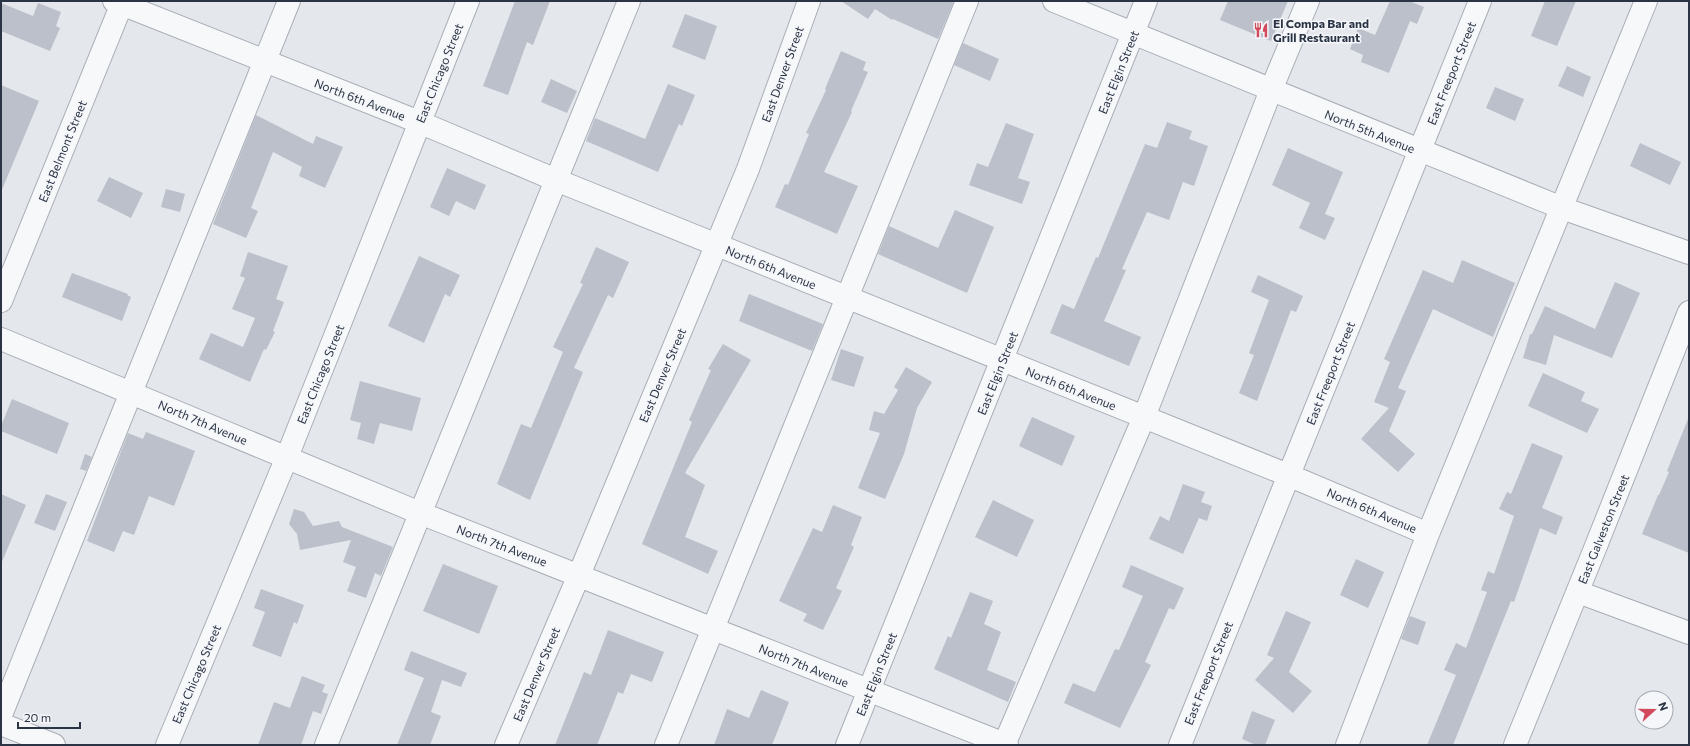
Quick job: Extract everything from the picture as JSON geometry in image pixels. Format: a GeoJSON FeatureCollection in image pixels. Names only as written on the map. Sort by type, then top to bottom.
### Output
{"type":"FeatureCollection","features":[{"type":"Feature","properties":{"kind":"street"},"geometry":{"type":"LineString","coordinates":[[1,715],[289,1]]}},
{"type":"Feature","properties":{"kind":"street","name":"East Chicago Street"},"geometry":{"type":"LineString","coordinates":[[167,745],[287,457],[468,1]]}},
{"type":"Feature","properties":{"kind":"street"},"geometry":{"type":"LineString","coordinates":[[326,745],[629,1]]}},
{"type":"Feature","properties":{"kind":"street","name":"East Denver Street"},"geometry":{"type":"LineString","coordinates":[[506,745],[579,575],[748,168],[809,1]]}},
{"type":"Feature","properties":{"kind":"street"},"geometry":{"type":"LineString","coordinates":[[666,745],[967,1]]}},
{"type":"Feature","properties":{"kind":"street","name":"North 5th Avenue"},"geometry":{"type":"LineString","coordinates":[[1054,1],[1562,208],[1689,253]]}},
{"type":"Feature","properties":{"kind":"street","name":"East Elgin Street"},"geometry":{"type":"LineString","coordinates":[[847,745],[1146,1]]}},
{"type":"Feature","properties":{"kind":"street"},"geometry":{"type":"LineString","coordinates":[[1005,745],[1144,417],[1271,90],[1308,1]]}},
{"type":"Feature","properties":{"kind":"street","name":"East Freeport Street"},"geometry":{"type":"LineString","coordinates":[[1180,745],[1480,1]]}},
{"type":"Feature","properties":{"kind":"street"},"geometry":{"type":"LineString","coordinates":[[1347,745],[1428,534],[1646,1]]}},
{"type":"Feature","properties":{"kind":"street","name":"North 6th Avenue"},"geometry":{"type":"LineString","coordinates":[[119,2],[265,62],[419,122],[556,180],[1002,361],[1288,475],[1428,534]]}},
{"type":"Feature","properties":{"kind":"street","name":"East Belmont Street"},"geometry":{"type":"LineString","coordinates":[[1,301],[119,2]]}},
{"type":"Feature","properties":{"kind":"street","name":"East Galveston Street"},"geometry":{"type":"LineString","coordinates":[[1515,745],[1578,592],[1689,312]]}},
{"type":"Feature","properties":{"kind":"street","name":"North 7th Avenue"},"geometry":{"type":"LineString","coordinates":[[1,339],[132,392],[420,513],[1005,745]]}},
{"type":"Feature","properties":{"kind":"street"},"geometry":{"type":"LineString","coordinates":[[1578,592],[1689,633]]}},
{"type":"Feature","properties":{"kind":"street"},"geometry":{"type":"LineString","coordinates":[[1,724],[54,745]]}},
{"type":"Feature","properties":{"kind":"building"},"geometry":{"type":"Polygon","coordinates":[[[515,1],[550,1],[533,45],[527,42],[508,95],[483,86],[515,1]]]}},
{"type":"Feature","properties":{"kind":"building"},"geometry":{"type":"Polygon","coordinates":[[[841,1],[954,1],[938,39],[893,19],[892,20],[875,9],[868,19],[841,1]]]}},
{"type":"Feature","properties":{"kind":"building","name":"El Compa Bar and Grill Restaurant"},"geometry":{"type":"Polygon","coordinates":[[[1228,1],[1288,1],[1271,41],[1220,20],[1228,1]]]}},
{"type":"Feature","properties":{"kind":"building"},"geometry":{"type":"Polygon","coordinates":[[[1390,1],[1409,1],[1424,7],[1417,24],[1410,21],[1389,73],[1361,62],[1363,55],[1350,49],[1358,28],[1375,35],[1390,1]]]}},
{"type":"Feature","properties":{"kind":"building"},"geometry":{"type":"Polygon","coordinates":[[[1545,1],[1576,1],[1557,46],[1531,36],[1545,1]]]}},
{"type":"Feature","properties":{"kind":"building"},"geometry":{"type":"Polygon","coordinates":[[[1,3],[33,16],[38,3],[61,12],[56,26],[60,28],[50,51],[1,31],[1,3]]]}},
{"type":"Feature","properties":{"kind":"building"},"geometry":{"type":"Polygon","coordinates":[[[685,14],[717,26],[705,60],[672,47],[685,14]]]}},
{"type":"Feature","properties":{"kind":"building"},"geometry":{"type":"Polygon","coordinates":[[[963,43],[999,59],[990,81],[954,65],[963,43]]]}},
{"type":"Feature","properties":{"kind":"building"},"geometry":{"type":"Polygon","coordinates":[[[841,51],[866,62],[863,70],[868,72],[851,111],[852,112],[824,172],[858,186],[837,234],[775,207],[785,184],[788,185],[809,134],[806,133],[826,90],[825,89],[841,51]]]}},
{"type":"Feature","properties":{"kind":"building"},"geometry":{"type":"Polygon","coordinates":[[[1567,66],[1591,77],[1583,97],[1558,86],[1567,66]]]}},
{"type":"Feature","properties":{"kind":"building"},"geometry":{"type":"Polygon","coordinates":[[[551,79],[577,91],[567,113],[541,102],[551,79]]]}},
{"type":"Feature","properties":{"kind":"building"},"geometry":{"type":"Polygon","coordinates":[[[668,84],[695,95],[682,126],[679,124],[658,172],[586,141],[595,118],[645,139],[668,84]]]}},
{"type":"Feature","properties":{"kind":"building"},"geometry":{"type":"Polygon","coordinates":[[[1,85],[39,101],[1,192],[1,85]]]}},
{"type":"Feature","properties":{"kind":"building"},"geometry":{"type":"Polygon","coordinates":[[[1495,87],[1524,99],[1515,121],[1486,108],[1495,87]]]}},
{"type":"Feature","properties":{"kind":"building"},"geometry":{"type":"Polygon","coordinates":[[[256,115],[313,144],[316,136],[343,147],[325,188],[299,176],[302,167],[273,152],[251,208],[258,211],[246,238],[213,224],[256,115]]]}},
{"type":"Feature","properties":{"kind":"building"},"geometry":{"type":"Polygon","coordinates":[[[1167,122],[1192,131],[1189,139],[1208,146],[1194,186],[1183,182],[1169,220],[1147,212],[1122,269],[1126,270],[1104,321],[1141,337],[1129,366],[1050,333],[1062,304],[1074,309],[1096,257],[1098,258],[1145,144],[1157,148],[1167,122]]]}},
{"type":"Feature","properties":{"kind":"building"},"geometry":{"type":"Polygon","coordinates":[[[1006,123],[1034,134],[1018,178],[1030,182],[1022,204],[969,185],[977,163],[988,167],[1006,123]]]}},
{"type":"Feature","properties":{"kind":"building"},"geometry":{"type":"Polygon","coordinates":[[[1640,143],[1681,162],[1670,185],[1630,166],[1640,143]]]}},
{"type":"Feature","properties":{"kind":"building"},"geometry":{"type":"Polygon","coordinates":[[[1288,148],[1343,172],[1325,214],[1335,218],[1325,240],[1299,228],[1310,203],[1272,185],[1288,148]]]}},
{"type":"Feature","properties":{"kind":"building"},"geometry":{"type":"Polygon","coordinates":[[[447,168],[486,185],[475,210],[456,201],[449,216],[430,207],[447,168]]]}},
{"type":"Feature","properties":{"kind":"building"},"geometry":{"type":"Polygon","coordinates":[[[109,177],[143,193],[131,218],[97,201],[109,177]]]}},
{"type":"Feature","properties":{"kind":"building"},"geometry":{"type":"Polygon","coordinates":[[[166,189],[185,194],[180,212],[161,207],[166,189]]]}},
{"type":"Feature","properties":{"kind":"building"},"geometry":{"type":"Polygon","coordinates":[[[955,210],[994,227],[967,293],[878,254],[889,226],[938,248],[955,210]]]}},
{"type":"Feature","properties":{"kind":"building"},"geometry":{"type":"Polygon","coordinates":[[[596,247],[629,262],[613,298],[608,295],[574,368],[583,372],[530,500],[497,484],[521,424],[531,428],[563,352],[553,347],[583,284],[580,283],[596,247]]]}},
{"type":"Feature","properties":{"kind":"building"},"geometry":{"type":"Polygon","coordinates":[[[248,252],[288,266],[276,299],[284,302],[273,331],[275,332],[266,350],[264,349],[250,382],[199,359],[211,333],[243,347],[255,318],[232,309],[245,278],[240,276],[248,252]]]}},
{"type":"Feature","properties":{"kind":"building"},"geometry":{"type":"Polygon","coordinates":[[[419,256],[460,275],[450,297],[445,294],[424,343],[388,326],[419,256]]]}},
{"type":"Feature","properties":{"kind":"building"},"geometry":{"type":"Polygon","coordinates":[[[1462,260],[1515,283],[1493,337],[1433,309],[1398,388],[1406,391],[1389,431],[1415,454],[1398,472],[1361,439],[1389,408],[1374,402],[1390,362],[1384,359],[1423,270],[1453,283],[1462,260]]]}},
{"type":"Feature","properties":{"kind":"building"},"geometry":{"type":"Polygon","coordinates":[[[72,273],[128,294],[127,295],[131,297],[122,321],[62,297],[72,273]]]}},
{"type":"Feature","properties":{"kind":"building"},"geometry":{"type":"Polygon","coordinates":[[[1258,275],[1303,296],[1296,312],[1291,310],[1257,401],[1239,393],[1254,355],[1249,353],[1269,300],[1251,292],[1258,275]]]}},
{"type":"Feature","properties":{"kind":"building"},"geometry":{"type":"Polygon","coordinates":[[[1615,282],[1640,293],[1612,358],[1554,335],[1546,365],[1523,358],[1530,334],[1532,334],[1545,306],[1595,329],[1615,282]]]}},
{"type":"Feature","properties":{"kind":"building"},"geometry":{"type":"Polygon","coordinates":[[[749,294],[823,324],[812,351],[739,321],[749,294]]]}},
{"type":"Feature","properties":{"kind":"building"},"geometry":{"type":"Polygon","coordinates":[[[723,344],[751,360],[685,473],[705,485],[685,537],[718,551],[708,574],[642,544],[692,422],[689,420],[711,370],[708,369],[723,344]]]}},
{"type":"Feature","properties":{"kind":"building"},"geometry":{"type":"Polygon","coordinates":[[[841,349],[864,357],[854,387],[831,380],[841,349]]]}},
{"type":"Feature","properties":{"kind":"building"},"geometry":{"type":"Polygon","coordinates":[[[906,367],[932,382],[917,408],[904,454],[885,499],[858,488],[880,433],[869,430],[874,411],[884,414],[898,390],[894,387],[906,367]]]}},
{"type":"Feature","properties":{"kind":"building"},"geometry":{"type":"Polygon","coordinates":[[[1543,373],[1585,392],[1581,401],[1599,409],[1587,433],[1528,406],[1543,373]]]}},
{"type":"Feature","properties":{"kind":"building"},"geometry":{"type":"Polygon","coordinates":[[[360,381],[421,398],[412,431],[380,423],[374,444],[357,439],[361,423],[350,420],[360,381]]]}},
{"type":"Feature","properties":{"kind":"building"},"geometry":{"type":"Polygon","coordinates":[[[12,399],[69,423],[57,454],[1,431],[1,426],[12,399]]]}},
{"type":"Feature","properties":{"kind":"building"},"geometry":{"type":"Polygon","coordinates":[[[1032,417],[1075,436],[1062,466],[1019,446],[1032,417]]]}},
{"type":"Feature","properties":{"kind":"building"},"geometry":{"type":"Polygon","coordinates":[[[1688,419],[1689,553],[1642,534],[1669,472],[1667,471],[1688,419]]]}},
{"type":"Feature","properties":{"kind":"building"},"geometry":{"type":"Polygon","coordinates":[[[146,432],[195,451],[174,506],[149,496],[134,535],[123,531],[114,552],[87,541],[128,433],[143,439],[146,432]]]}},
{"type":"Feature","properties":{"kind":"building"},"geometry":{"type":"Polygon","coordinates":[[[1532,443],[1563,456],[1542,508],[1563,517],[1556,535],[1540,528],[1514,602],[1511,601],[1453,745],[1427,745],[1456,675],[1444,670],[1456,643],[1466,648],[1487,592],[1481,590],[1488,571],[1494,574],[1514,516],[1499,509],[1507,492],[1511,494],[1532,443]]]}},
{"type":"Feature","properties":{"kind":"building"},"geometry":{"type":"Polygon","coordinates":[[[85,454],[92,457],[86,471],[80,469],[85,454]]]}},
{"type":"Feature","properties":{"kind":"building"},"geometry":{"type":"Polygon","coordinates":[[[1183,484],[1205,492],[1201,502],[1212,506],[1207,521],[1199,518],[1183,554],[1149,539],[1160,516],[1169,521],[1183,484]]]}},
{"type":"Feature","properties":{"kind":"building"},"geometry":{"type":"Polygon","coordinates":[[[1,494],[26,505],[1,564],[1,494]]]}},
{"type":"Feature","properties":{"kind":"building"},"geometry":{"type":"Polygon","coordinates":[[[46,494],[67,502],[55,531],[34,523],[46,494]]]}},
{"type":"Feature","properties":{"kind":"building"},"geometry":{"type":"Polygon","coordinates":[[[993,500],[1034,520],[1017,557],[975,537],[993,500]]]}},
{"type":"Feature","properties":{"kind":"building"},"geometry":{"type":"Polygon","coordinates":[[[833,505],[862,517],[851,545],[854,547],[836,588],[842,591],[823,630],[803,621],[807,614],[779,601],[813,528],[822,532],[833,505]]]}},
{"type":"Feature","properties":{"kind":"building"},"geometry":{"type":"Polygon","coordinates":[[[294,509],[304,512],[313,526],[339,521],[342,527],[393,547],[381,576],[375,573],[366,598],[347,591],[356,567],[343,562],[351,540],[300,550],[297,534],[289,524],[294,509]]]}},
{"type":"Feature","properties":{"kind":"building"},"geometry":{"type":"Polygon","coordinates":[[[1356,559],[1384,572],[1368,608],[1340,595],[1356,559]]]}},
{"type":"Feature","properties":{"kind":"building"},"geometry":{"type":"Polygon","coordinates":[[[443,564],[498,586],[479,634],[423,611],[443,564]]]}},
{"type":"Feature","properties":{"kind":"building"},"geometry":{"type":"Polygon","coordinates":[[[1131,565],[1184,588],[1174,610],[1169,608],[1145,662],[1151,665],[1120,728],[1064,703],[1073,683],[1095,692],[1115,649],[1119,650],[1143,596],[1122,587],[1131,565]]]}},
{"type":"Feature","properties":{"kind":"building"},"geometry":{"type":"Polygon","coordinates":[[[261,589],[304,605],[297,624],[294,622],[281,657],[252,646],[265,612],[254,608],[261,589]]]}},
{"type":"Feature","properties":{"kind":"building"},"geometry":{"type":"Polygon","coordinates":[[[970,592],[993,601],[984,624],[1001,632],[987,670],[1016,682],[1008,702],[934,669],[948,636],[951,638],[970,592]]]}},
{"type":"Feature","properties":{"kind":"building"},"geometry":{"type":"Polygon","coordinates":[[[1286,611],[1311,622],[1289,672],[1312,691],[1293,713],[1255,680],[1274,658],[1267,655],[1286,611]]]}},
{"type":"Feature","properties":{"kind":"building"},"geometry":{"type":"Polygon","coordinates":[[[1410,616],[1426,622],[1418,645],[1401,639],[1410,616]]]}},
{"type":"Feature","properties":{"kind":"building"},"geometry":{"type":"Polygon","coordinates":[[[608,630],[664,652],[652,682],[631,674],[623,694],[618,692],[597,745],[555,745],[584,672],[591,675],[608,630]]]}},
{"type":"Feature","properties":{"kind":"building"},"geometry":{"type":"Polygon","coordinates":[[[411,651],[467,673],[461,687],[442,680],[431,712],[441,716],[430,745],[397,745],[424,678],[404,670],[411,651]]]}},
{"type":"Feature","properties":{"kind":"building"},"geometry":{"type":"Polygon","coordinates":[[[302,676],[325,685],[322,692],[328,694],[321,714],[313,711],[301,745],[258,745],[274,702],[290,708],[302,676]]]}},
{"type":"Feature","properties":{"kind":"building"},"geometry":{"type":"Polygon","coordinates":[[[761,690],[789,702],[772,745],[714,745],[727,709],[749,718],[761,690]]]}},
{"type":"Feature","properties":{"kind":"building"},"geometry":{"type":"Polygon","coordinates":[[[1252,711],[1275,720],[1265,745],[1256,745],[1242,739],[1252,711]]]}},
{"type":"Feature","properties":{"kind":"place","name":"El Compa Bar and Grill Restaurant"},"geometry":{"type":"Point","coordinates":[1261,30]}}]}
